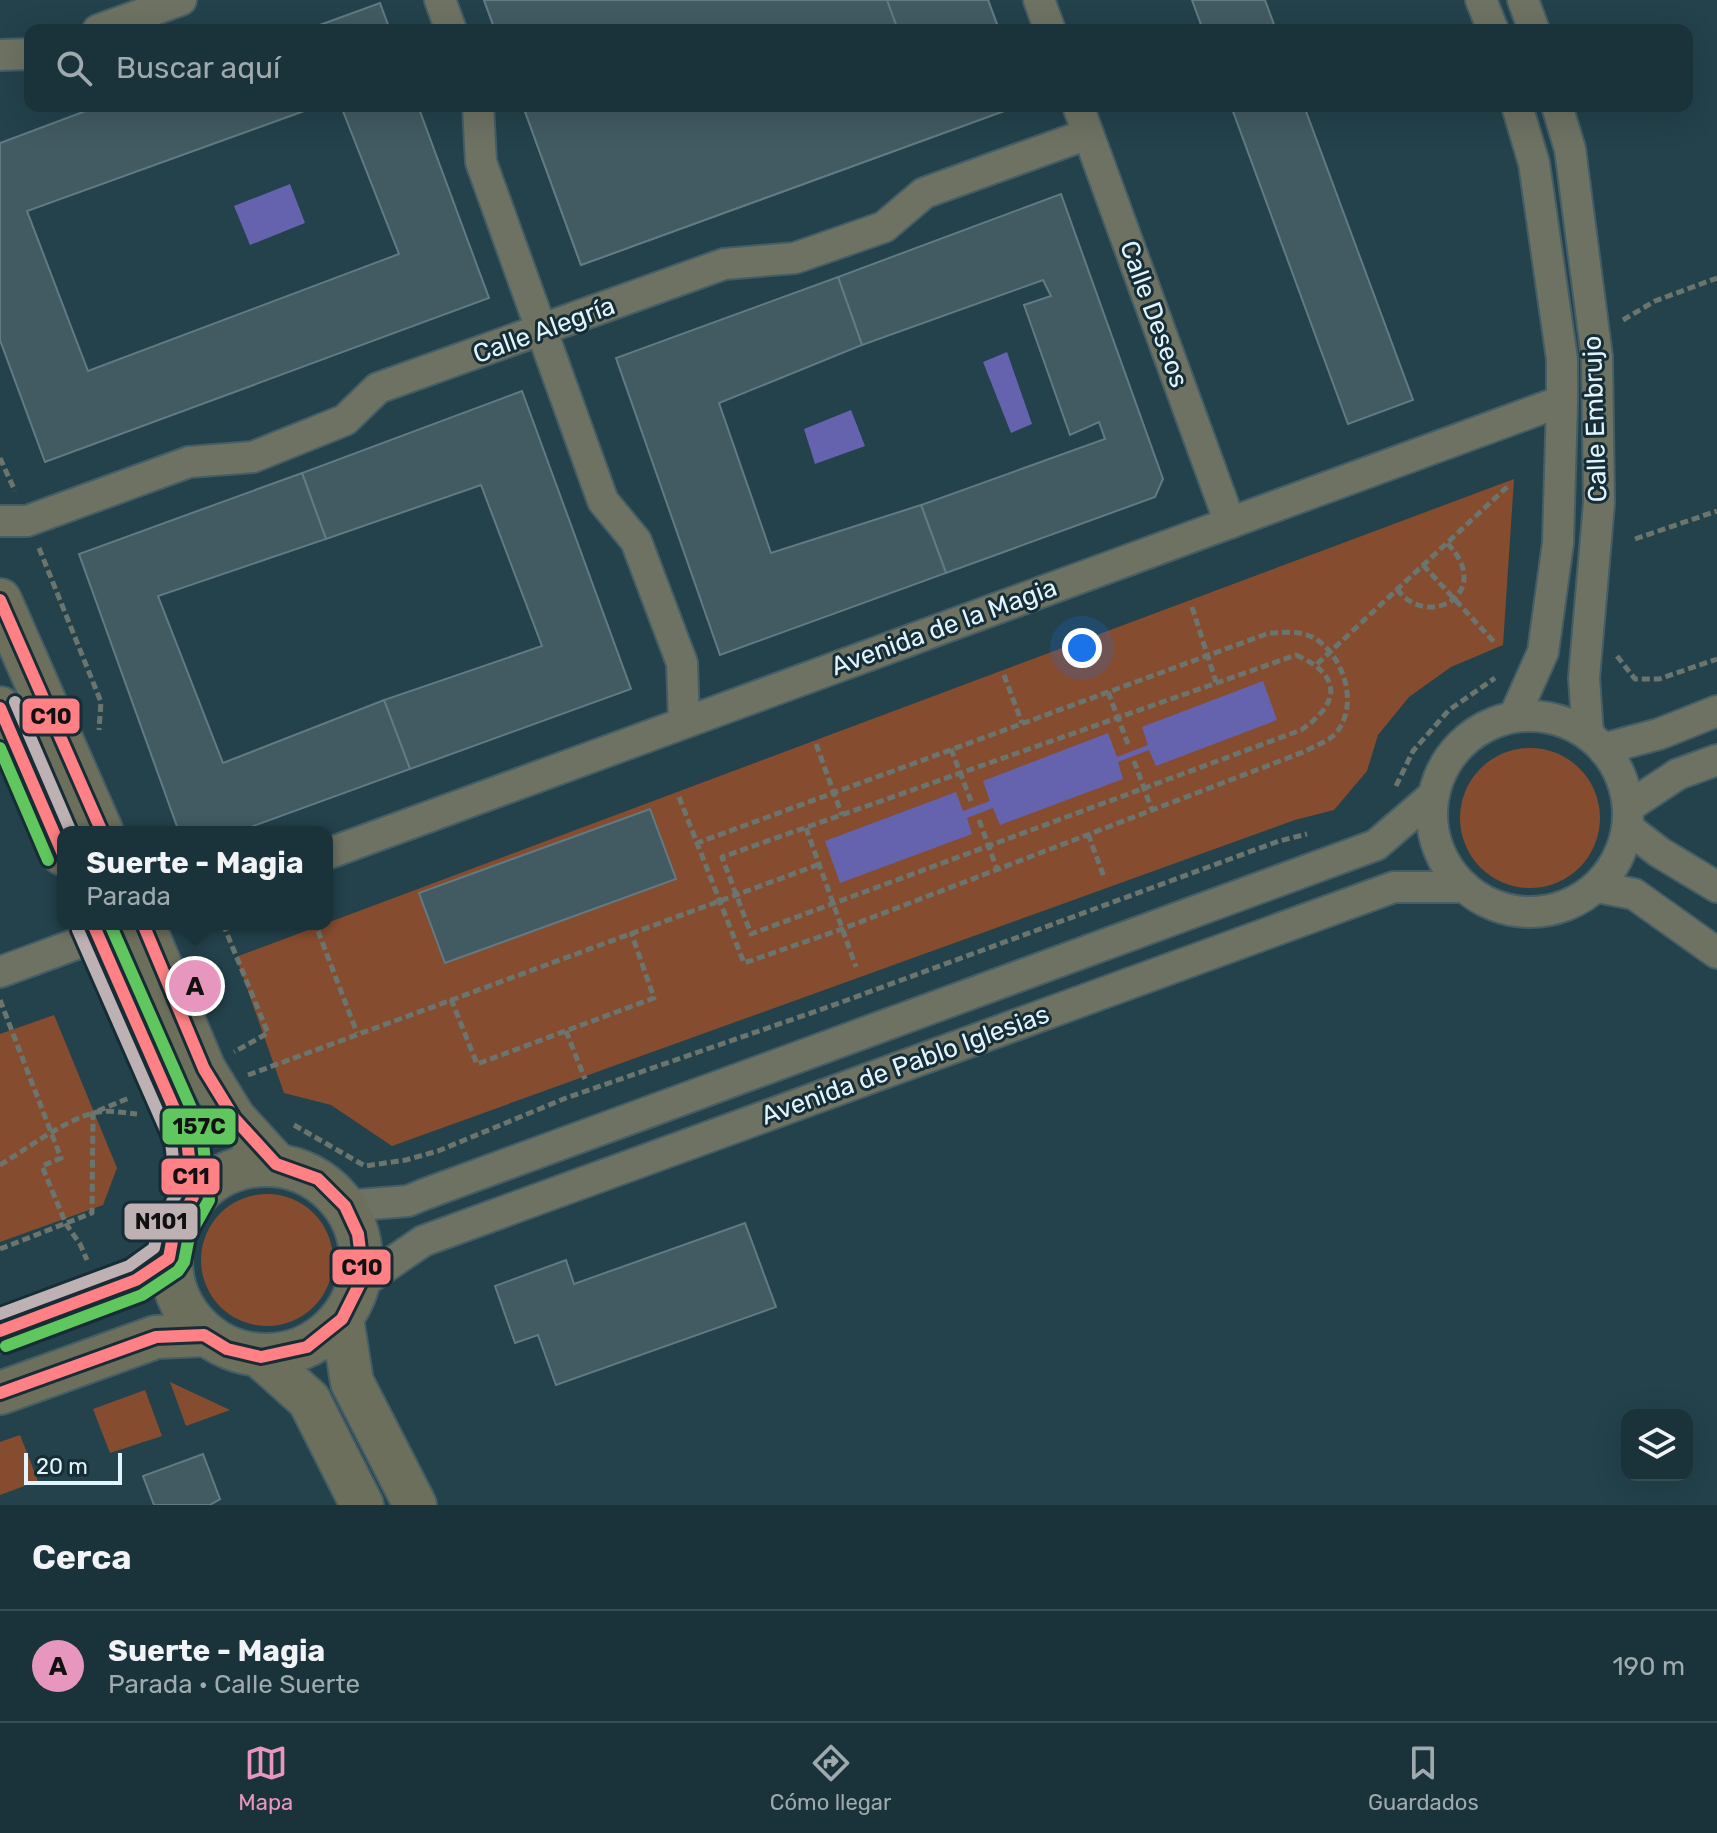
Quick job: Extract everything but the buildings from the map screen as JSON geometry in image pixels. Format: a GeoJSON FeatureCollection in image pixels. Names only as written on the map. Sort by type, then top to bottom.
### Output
{"type":"FeatureCollection","features":[{"type":"Feature","properties":{"kind":"main road"},"geometry":{"type":"LineString","coordinates":[[0,600],[99,826]]}},
{"type":"Feature","properties":{"kind":"main road"},"geometry":{"type":"LineString","coordinates":[[0,708],[57,840]]}},
{"type":"Feature","properties":{"kind":"main road"},"geometry":{"type":"LineString","coordinates":[[96,930],[187,1138],[193,1197]]}},
{"type":"Feature","properties":{"kind":"main road"},"geometry":{"type":"LineString","coordinates":[[146,930],[204,1069],[234,1118],[276,1164]]}},
{"type":"Feature","properties":{"kind":"main road"},"geometry":{"type":"LineString","coordinates":[[351,1302],[307,1347],[261,1357],[227,1349],[204,1335],[177,1298],[169,1258],[174,1230],[193,1197],[233,1170],[276,1164],[318,1179],[345,1206],[358,1234],[362,1266],[351,1302],[352,1382],[415,1505]]}},
{"type":"Feature","properties":{"kind":"main road"},"geometry":{"type":"LineString","coordinates":[[0,1331],[136,1280],[169,1258]]}},
{"type":"Feature","properties":{"kind":"main road"},"geometry":{"type":"LineString","coordinates":[[0,1393],[156,1337],[204,1335]]}},
{"type":"Feature","properties":{"kind":"main road"},"geometry":{"type":"LineString","coordinates":[[261,1357],[309,1400],[362,1505]]}},
{"type":"Feature","properties":{"kind":"street"},"geometry":{"type":"LineString","coordinates":[[115,24],[181,0]]}},
{"type":"Feature","properties":{"kind":"street"},"geometry":{"type":"LineString","coordinates":[[440,0],[449,24]]}},
{"type":"Feature","properties":{"kind":"street"},"geometry":{"type":"LineString","coordinates":[[1039,0],[1048,24]]}},
{"type":"Feature","properties":{"kind":"street"},"geometry":{"type":"LineString","coordinates":[[1481,0],[1491,24]]}},
{"type":"Feature","properties":{"kind":"street"},"geometry":{"type":"LineString","coordinates":[[1523,0],[1532,24]]}},
{"type":"Feature","properties":{"kind":"street"},"geometry":{"type":"LineString","coordinates":[[0,55],[24,54]]}},
{"type":"Feature","properties":{"kind":"street"},"geometry":{"type":"LineString","coordinates":[[478,112],[481,162],[603,501],[636,541],[682,663],[684,721]]}},
{"type":"Feature","properties":{"kind":"street","name":"Calle Embrujo"},"geometry":{"type":"LineString","coordinates":[[1514,717],[1543,652],[1558,543],[1562,401],[1562,359],[1534,163],[1519,112]]}},
{"type":"Feature","properties":{"kind":"street","name":"Calle Embrujo"},"geometry":{"type":"LineString","coordinates":[[1559,112],[1570,149],[1597,357],[1599,503],[1584,678],[1596,742]]}},
{"type":"Feature","properties":{"kind":"street","name":"Calle Alegría"},"geometry":{"type":"LineString","coordinates":[[13,521],[189,462],[253,457],[345,420],[378,388],[724,264],[795,258],[884,227],[924,193],[1083,120]]}},
{"type":"Feature","properties":{"kind":"street","name":"Calle Deseos"},"geometry":{"type":"LineString","coordinates":[[1083,120],[1230,523]]}},
{"type":"Feature","properties":{"kind":"street","name":"Avenida de la Magia"},"geometry":{"type":"LineString","coordinates":[[333,852],[1562,401]]}},
{"type":"Feature","properties":{"kind":"street"},"geometry":{"type":"LineString","coordinates":[[1596,742],[1659,734],[1717,711]]}},
{"type":"Feature","properties":{"kind":"street"},"geometry":{"type":"LineString","coordinates":[[1540,716],[1565,722],[1596,742],[1621,776],[1628,818],[1617,860],[1597,887],[1573,903],[1545,912],[1516,912],[1489,903],[1465,887],[1444,861],[1433,829],[1434,795],[1444,767],[1461,743],[1486,726],[1514,717],[1540,716]]}},
{"type":"Feature","properties":{"kind":"street"},"geometry":{"type":"LineString","coordinates":[[1628,818],[1678,774],[1717,760]]}},
{"type":"Feature","properties":{"kind":"street","name":"Avenida de Pablo Iglesias"},"geometry":{"type":"LineString","coordinates":[[345,1206],[416,1198],[1376,845],[1434,795]]}},
{"type":"Feature","properties":{"kind":"street"},"geometry":{"type":"LineString","coordinates":[[1628,818],[1659,852],[1717,887]]}},
{"type":"Feature","properties":{"kind":"street","name":"Avenida de Pablo Iglesias"},"geometry":{"type":"LineString","coordinates":[[351,1302],[423,1241],[1394,887],[1465,887]]}},
{"type":"Feature","properties":{"kind":"street"},"geometry":{"type":"LineString","coordinates":[[1597,887],[1634,894],[1717,953]]}},
{"type":"Feature","properties":{"kind":"street"},"geometry":{"type":"LineString","coordinates":[[0,972],[96,930]]}},
{"type":"Feature","properties":{"kind":"path"},"geometry":{"type":"LineString","coordinates":[[1622,320],[1655,301],[1717,278]]}},
{"type":"Feature","properties":{"kind":"path"},"geometry":{"type":"LineString","coordinates":[[0,458],[13,521],[101,702],[99,740]]}},
{"type":"Feature","properties":{"kind":"path"},"geometry":{"type":"LineString","coordinates":[[1317,664],[1507,487]]}},
{"type":"Feature","properties":{"kind":"path"},"geometry":{"type":"LineString","coordinates":[[1635,539],[1717,511]]}},
{"type":"Feature","properties":{"kind":"path"},"geometry":{"type":"LineString","coordinates":[[1397,589],[1414,603],[1444,607],[1454,599],[1461,591],[1465,567],[1447,543]]}},
{"type":"Feature","properties":{"kind":"path"},"geometry":{"type":"LineString","coordinates":[[1423,565],[1495,643]]}},
{"type":"Feature","properties":{"kind":"path"},"geometry":{"type":"LineString","coordinates":[[1192,607],[1216,682]]}},
{"type":"Feature","properties":{"kind":"path"},"geometry":{"type":"LineString","coordinates":[[679,797],[719,900],[744,963],[842,929],[1306,751],[1334,735],[1348,705],[1346,682],[1335,656],[1314,637],[1296,632],[1269,633],[697,843]]}},
{"type":"Feature","properties":{"kind":"path"},"geometry":{"type":"LineString","coordinates":[[1586,647],[1613,651],[1635,679],[1659,679],[1717,659]]}},
{"type":"Feature","properties":{"kind":"path"},"geometry":{"type":"LineString","coordinates":[[1296,655],[1317,664],[1330,684],[1330,702],[1320,717],[1301,730],[751,934],[722,857],[1216,682],[1296,655]]}},
{"type":"Feature","properties":{"kind":"path"},"geometry":{"type":"LineString","coordinates":[[1391,795],[1413,751],[1449,710],[1487,686],[1504,670]]}},
{"type":"Feature","properties":{"kind":"path"},"geometry":{"type":"LineString","coordinates":[[1004,675],[1022,723]]}},
{"type":"Feature","properties":{"kind":"path"},"geometry":{"type":"LineString","coordinates":[[1108,692],[1128,744]]}},
{"type":"Feature","properties":{"kind":"path"},"geometry":{"type":"LineString","coordinates":[[816,744],[842,815]]}},
{"type":"Feature","properties":{"kind":"path"},"geometry":{"type":"LineString","coordinates":[[951,749],[971,801]]}},
{"type":"Feature","properties":{"kind":"path"},"geometry":{"type":"LineString","coordinates":[[1134,761],[1152,810]]}},
{"type":"Feature","properties":{"kind":"path"},"geometry":{"type":"LineString","coordinates":[[979,820],[997,869]]}},
{"type":"Feature","properties":{"kind":"path"},"geometry":{"type":"LineString","coordinates":[[806,828],[856,967]]}},
{"type":"Feature","properties":{"kind":"path"},"geometry":{"type":"LineString","coordinates":[[283,1120],[365,1166],[406,1160],[438,1151],[566,1098],[831,1006],[1279,841],[1319,831]]}},
{"type":"Feature","properties":{"kind":"path"},"geometry":{"type":"LineString","coordinates":[[1088,834],[1104,877]]}},
{"type":"Feature","properties":{"kind":"path"},"geometry":{"type":"LineString","coordinates":[[236,1080],[820,864]]}},
{"type":"Feature","properties":{"kind":"path"},"geometry":{"type":"LineString","coordinates":[[318,931],[357,1033]]}},
{"type":"Feature","properties":{"kind":"path"},"geometry":{"type":"LineString","coordinates":[[451,999],[477,1064],[566,1031],[654,998],[631,932]]}},
{"type":"Feature","properties":{"kind":"path"},"geometry":{"type":"LineString","coordinates":[[0,999],[61,1158],[42,1166],[66,1224],[89,1264]]}},
{"type":"Feature","properties":{"kind":"path"},"geometry":{"type":"LineString","coordinates":[[566,1031],[585,1079]]}},
{"type":"Feature","properties":{"kind":"path"},"geometry":{"type":"LineString","coordinates":[[239,1049],[252,1086]]}},
{"type":"Feature","properties":{"kind":"path"},"geometry":{"type":"LineString","coordinates":[[0,1165],[51,1133],[93,1113],[109,1111],[149,1116]]}},
{"type":"Feature","properties":{"kind":"shaded area"},"geometry":{"type":"Polygon","coordinates":[[[290,184],[305,223],[250,245],[234,206],[290,184]]]}},
{"type":"Feature","properties":{"kind":"shaded area"},"geometry":{"type":"Polygon","coordinates":[[[1007,352],[1032,424],[1011,433],[983,362],[1007,352]]]}},
{"type":"Feature","properties":{"kind":"shaded area"},"geometry":{"type":"Polygon","coordinates":[[[851,410],[865,446],[815,464],[804,429],[851,410]]]}},
{"type":"Feature","properties":{"kind":"shaded area"},"geometry":{"type":"Polygon","coordinates":[[[1514,479],[1503,645],[1451,667],[1409,697],[1378,735],[1367,771],[1334,810],[1295,820],[392,1146],[331,1105],[284,1093],[236,957],[308,930],[333,930],[333,921],[1514,479]]]}},
{"type":"Feature","properties":{"kind":"shaded area"},"geometry":{"type":"Polygon","coordinates":[[[1263,681],[1277,720],[1156,766],[1149,750],[1118,762],[1123,779],[1000,825],[993,808],[967,818],[972,834],[840,883],[825,841],[956,792],[963,811],[990,801],[983,781],[1108,733],[1117,757],[1148,745],[1142,727],[1263,681]]]}},
{"type":"Feature","properties":{"kind":"shaded area"},"geometry":{"type":"Polygon","coordinates":[[[1530,748],[1557,753],[1579,769],[1595,791],[1600,818],[1595,845],[1579,867],[1557,883],[1530,888],[1503,883],[1481,867],[1465,845],[1460,818],[1465,791],[1481,769],[1503,753],[1530,748]]]}},
{"type":"Feature","properties":{"kind":"shaded area"},"geometry":{"type":"Polygon","coordinates":[[[54,1015],[117,1168],[103,1205],[0,1242],[0,1034],[54,1015]]]}},
{"type":"Feature","properties":{"kind":"shaded area"},"geometry":{"type":"Polygon","coordinates":[[[267,1194],[292,1199],[314,1213],[328,1235],[333,1260],[328,1285],[314,1307],[292,1321],[267,1326],[242,1321],[220,1307],[206,1285],[201,1260],[206,1235],[220,1213],[242,1199],[267,1194]]]}},
{"type":"Feature","properties":{"kind":"shaded area"},"geometry":{"type":"Polygon","coordinates":[[[170,1382],[230,1410],[186,1426],[170,1382]]]}},
{"type":"Feature","properties":{"kind":"shaded area"},"geometry":{"type":"Polygon","coordinates":[[[145,1390],[162,1436],[110,1453],[93,1409],[145,1390]]]}},
{"type":"Feature","properties":{"kind":"shaded area"},"geometry":{"type":"Polygon","coordinates":[[[20,1435],[38,1481],[0,1495],[0,1442],[20,1435]]]}},
{"type":"Feature","properties":{"kind":"transit line","name":"C10"},"geometry":{"type":"LineString","coordinates":[[0,600],[99,826]]}},
{"type":"Feature","properties":{"kind":"transit line","name":"N101"},"geometry":{"type":"LineString","coordinates":[[15,702],[68,826]]}},
{"type":"Feature","properties":{"kind":"transit line","name":"C11"},"geometry":{"type":"LineString","coordinates":[[0,708],[57,840]]}},
{"type":"Feature","properties":{"kind":"transit line","name":"157C"},"geometry":{"type":"LineString","coordinates":[[0,748],[48,860]]}},
{"type":"Feature","properties":{"kind":"transit line","name":"N101"},"geometry":{"type":"LineString","coordinates":[[0,1314],[129,1266],[154,1248],[159,1225],[177,1193],[171,1142],[78,930]]}},
{"type":"Feature","properties":{"kind":"transit line","name":"C11"},"geometry":{"type":"LineString","coordinates":[[0,1331],[136,1280],[169,1258],[174,1230],[193,1197],[187,1138],[96,930]]}},
{"type":"Feature","properties":{"kind":"transit line","name":"157C"},"geometry":{"type":"LineString","coordinates":[[6,1346],[142,1295],[178,1271],[184,1262],[189,1236],[209,1200],[202,1133],[113,930]]}},
{"type":"Feature","properties":{"kind":"transit line","name":"C10"},"geometry":{"type":"LineString","coordinates":[[0,1393],[156,1337],[204,1335],[227,1349],[261,1357],[307,1347],[342,1319],[359,1285],[362,1266],[358,1234],[345,1206],[318,1179],[276,1164],[234,1118],[204,1069],[146,930]]}},
{"type":"Feature","properties":{"kind":"place","name":"Suerte - Magia"},"geometry":{"type":"Point","coordinates":[195,986]}}]}
